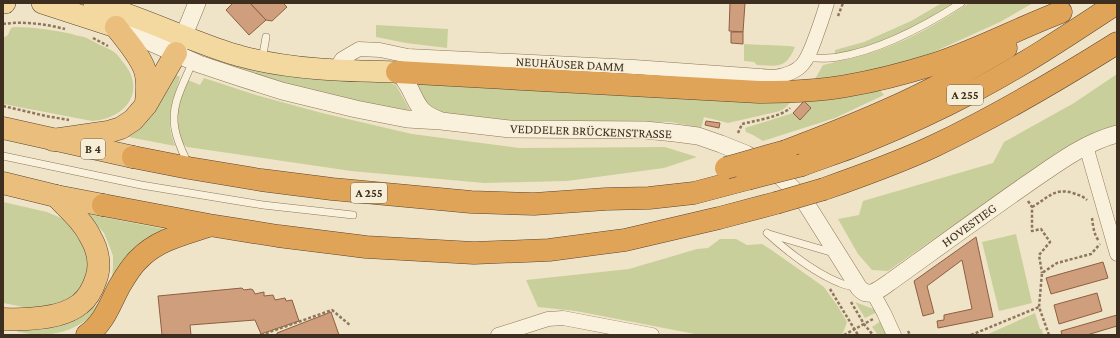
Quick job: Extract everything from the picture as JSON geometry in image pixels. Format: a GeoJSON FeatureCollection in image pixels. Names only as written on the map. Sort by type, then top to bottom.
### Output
{"type":"FeatureCollection","features":[{"type":"Feature","properties":{"kind":"highway","name":"A 255"},"geometry":{"type":"LineString","coordinates":[[133,158],[261,180],[332,189],[471,202],[534,204],[606,199],[649,198],[694,193],[747,179],[794,158],[866,141],[908,123],[972,92],[1019,66],[1068,36],[1117,3]]}},
{"type":"Feature","properties":{"kind":"highway"},"geometry":{"type":"LineString","coordinates":[[606,199],[643,188],[691,178],[726,168],[794,158],[857,123],[890,109],[961,74],[1005,49],[1067,7]]}},
{"type":"Feature","properties":{"kind":"highway"},"geometry":{"type":"LineString","coordinates":[[397,72],[758,92],[794,92],[846,86],[898,75],[936,64],[989,43],[1067,7]]}},
{"type":"Feature","properties":{"kind":"highway"},"geometry":{"type":"LineString","coordinates":[[113,37],[141,61],[147,82],[146,105]]}},
{"type":"Feature","properties":{"kind":"highway","name":"A 255"},"geometry":{"type":"LineString","coordinates":[[56,196],[209,225],[278,236],[366,247],[474,253],[549,250],[625,240],[776,203],[824,189],[880,169],[933,146],[986,119],[1025,98],[1117,43]]}},
{"type":"Feature","properties":{"kind":"highway"},"geometry":{"type":"LineString","coordinates":[[53,140],[100,134],[116,130],[133,120],[146,105],[185,50]]}},
{"type":"Feature","properties":{"kind":"highway","name":"B 4"},"geometry":{"type":"LineString","coordinates":[[3,128],[133,158]]}},
{"type":"Feature","properties":{"kind":"highway"},"geometry":{"type":"LineString","coordinates":[[3,183],[56,196],[80,221],[91,237],[95,246],[98,263],[98,274],[94,284],[85,299],[76,307],[68,311],[41,318],[3,319]]}},
{"type":"Feature","properties":{"kind":"highway"},"geometry":{"type":"LineString","coordinates":[[87,335],[98,326],[106,314],[119,287],[139,259],[153,247],[163,242],[209,225]]}},
{"type":"Feature","properties":{"kind":"main road"},"geometry":{"type":"LineString","coordinates":[[42,3],[70,11],[113,37]]}},
{"type":"Feature","properties":{"kind":"main road"},"geometry":{"type":"LineString","coordinates":[[94,3],[111,8],[185,50],[206,45],[240,56],[278,64],[335,70],[397,72]]}},
{"type":"Feature","properties":{"kind":"street"},"geometry":{"type":"LineString","coordinates":[[185,50],[197,3]]}},
{"type":"Feature","properties":{"kind":"street"},"geometry":{"type":"LineString","coordinates":[[808,58],[828,3]]}},
{"type":"Feature","properties":{"kind":"street","name":"VEDDELER BRÜCKENSTRASSE"},"geometry":{"type":"LineString","coordinates":[[113,37],[185,50],[235,76],[282,91],[407,119],[441,121],[510,129],[653,131],[698,136],[746,154],[765,165],[781,177],[805,202],[836,254]]}},
{"type":"Feature","properties":{"kind":"street","name":"NEUHÄUSER DAMM"},"geometry":{"type":"LineString","coordinates":[[335,70],[342,59],[359,49],[380,50],[408,56],[634,67],[774,77],[792,73],[808,58]]}},
{"type":"Feature","properties":{"kind":"street","name":"VEDDELER BRÜCKENSTRASSE"},"geometry":{"type":"LineString","coordinates":[[397,72],[407,83],[415,100],[422,110],[441,121]]}},
{"type":"Feature","properties":{"kind":"street","name":"HOVESTIEG"},"geometry":{"type":"LineString","coordinates":[[866,290],[890,282],[1021,188],[1073,153],[1106,137],[1117,134]]}},
{"type":"Feature","properties":{"kind":"street"},"geometry":{"type":"LineString","coordinates":[[1086,146],[1117,254]]}},
{"type":"Feature","properties":{"kind":"street"},"geometry":{"type":"LineString","coordinates":[[836,254],[884,313],[894,335]]}},
{"type":"Feature","properties":{"kind":"street"},"geometry":{"type":"LineString","coordinates":[[498,335],[548,319],[563,318],[652,335]]}},
{"type":"Feature","properties":{"kind":"lane"},"geometry":{"type":"LineString","coordinates":[[808,58],[838,57],[884,44],[941,16],[961,3]]}},
{"type":"Feature","properties":{"kind":"lane"},"geometry":{"type":"LineString","coordinates":[[262,61],[266,37]]}},
{"type":"Feature","properties":{"kind":"lane"},"geometry":{"type":"LineString","coordinates":[[185,50],[173,119],[175,131],[189,168]]}},
{"type":"Feature","properties":{"kind":"lane"},"geometry":{"type":"LineString","coordinates":[[3,156],[148,187],[263,205],[353,215]]}},
{"type":"Feature","properties":{"kind":"lane"},"geometry":{"type":"LineString","coordinates":[[836,254],[767,233],[784,248],[827,277],[840,283],[866,290]]}},
{"type":"Feature","properties":{"kind":"path"},"geometry":{"type":"LineString","coordinates":[[3,24],[32,24],[66,30]]}},
{"type":"Feature","properties":{"kind":"path"},"geometry":{"type":"LineString","coordinates":[[88,35],[113,37]]}},
{"type":"Feature","properties":{"kind":"path"},"geometry":{"type":"LineString","coordinates":[[3,106],[76,121]]}},
{"type":"Feature","properties":{"kind":"path"},"geometry":{"type":"LineString","coordinates":[[738,133],[742,124],[780,114],[788,111],[791,107]]}},
{"type":"Feature","properties":{"kind":"path"},"geometry":{"type":"LineString","coordinates":[[1021,188],[1032,207],[1032,231],[1041,229],[1050,242],[1039,255],[1042,273],[1039,307],[1049,335]]}},
{"type":"Feature","properties":{"kind":"path"},"geometry":{"type":"LineString","coordinates":[[1032,207],[1040,203],[1052,193],[1058,191],[1067,191],[1079,195],[1086,198],[1088,202]]}},
{"type":"Feature","properties":{"kind":"path"},"geometry":{"type":"LineString","coordinates":[[1091,215],[1094,229],[1100,243]]}},
{"type":"Feature","properties":{"kind":"path"},"geometry":{"type":"LineString","coordinates":[[1042,273],[1057,263],[1091,254],[1110,231]]}},
{"type":"Feature","properties":{"kind":"path"},"geometry":{"type":"LineString","coordinates":[[825,285],[830,288],[858,335]]}},
{"type":"Feature","properties":{"kind":"path"},"geometry":{"type":"LineString","coordinates":[[971,335],[1039,307]]}},
{"type":"Feature","properties":{"kind":"path"},"geometry":{"type":"LineString","coordinates":[[261,335],[332,310],[352,326]]}},
{"type":"Feature","properties":{"kind":"path"},"geometry":{"type":"LineString","coordinates":[[844,335],[864,324],[873,335]]}},
{"type":"Feature","properties":{"kind":"path"},"geometry":{"type":"LineString","coordinates":[[908,331],[910,335]]}},
{"type":"Feature","properties":{"kind":"green space"},"geometry":{"type":"Polygon","coordinates":[[[942,3],[953,3],[918,24],[894,36],[835,55],[835,50],[864,42],[911,21],[942,3]]]}},
{"type":"Feature","properties":{"kind":"green space"},"geometry":{"type":"Polygon","coordinates":[[[969,3],[1033,3],[1000,22],[925,56],[877,71],[826,80],[815,79],[823,65],[854,58],[896,44],[928,28],[969,3]]]}},
{"type":"Feature","properties":{"kind":"green space"},"geometry":{"type":"Polygon","coordinates":[[[376,25],[448,29],[447,48],[406,43],[376,37],[376,25]]]}},
{"type":"Feature","properties":{"kind":"green space"},"geometry":{"type":"Polygon","coordinates":[[[11,28],[43,29],[72,34],[87,38],[112,51],[118,56],[130,72],[133,82],[133,92],[130,101],[115,115],[92,121],[3,104],[3,38],[8,35],[11,28]]]}},
{"type":"Feature","properties":{"kind":"green space"},"geometry":{"type":"Polygon","coordinates":[[[744,44],[795,47],[785,63],[771,66],[757,65],[754,62],[744,61],[744,44]]]}},
{"type":"Feature","properties":{"kind":"green space"},"geometry":{"type":"Polygon","coordinates":[[[212,56],[380,79],[396,85],[411,112],[342,101],[210,63],[212,56]]]}},
{"type":"Feature","properties":{"kind":"green space"},"geometry":{"type":"Polygon","coordinates":[[[172,73],[180,77],[172,105],[170,119],[171,133],[175,146],[118,135],[172,73]]]}},
{"type":"Feature","properties":{"kind":"green space"},"geometry":{"type":"Polygon","coordinates":[[[1117,74],[1117,128],[1085,140],[985,203],[888,271],[872,270],[858,254],[838,219],[859,215],[863,201],[993,163],[1004,142],[1074,103],[1117,74]]]}},
{"type":"Feature","properties":{"kind":"green space"},"geometry":{"type":"Polygon","coordinates":[[[204,78],[256,95],[322,113],[412,134],[519,148],[665,147],[697,157],[664,168],[567,181],[484,183],[351,171],[187,147],[182,143],[178,130],[177,108],[188,80],[200,85],[204,78]]]}},
{"type":"Feature","properties":{"kind":"green space"},"geometry":{"type":"Polygon","coordinates":[[[415,82],[793,100],[780,111],[728,123],[704,117],[701,128],[671,122],[505,121],[438,113],[425,104],[415,82]]]}},
{"type":"Feature","properties":{"kind":"green space"},"geometry":{"type":"Polygon","coordinates":[[[877,87],[884,95],[835,118],[763,141],[746,132],[745,128],[793,113],[800,120],[811,108],[804,101],[877,87]]]}},
{"type":"Feature","properties":{"kind":"green space"},"geometry":{"type":"Polygon","coordinates":[[[3,202],[47,212],[61,218],[75,227],[90,256],[84,287],[59,306],[28,308],[3,303],[3,202]]]}},
{"type":"Feature","properties":{"kind":"green space"},"geometry":{"type":"Polygon","coordinates":[[[88,214],[169,230],[96,313],[86,320],[77,326],[59,333],[40,335],[18,332],[16,329],[83,313],[93,308],[101,301],[112,277],[113,256],[104,233],[87,217],[88,214]]]}},
{"type":"Feature","properties":{"kind":"green space"},"geometry":{"type":"Polygon","coordinates":[[[1016,234],[1032,303],[999,311],[982,242],[1016,234]]]}},
{"type":"Feature","properties":{"kind":"green space"},"geometry":{"type":"Polygon","coordinates":[[[720,239],[736,239],[747,245],[762,244],[824,287],[847,322],[843,333],[840,335],[700,335],[576,311],[538,307],[526,280],[629,269],[697,249],[708,248],[720,239]]]}},
{"type":"Feature","properties":{"kind":"green space"},"geometry":{"type":"Polygon","coordinates":[[[855,302],[876,310],[877,312],[865,318],[855,302]]]}},
{"type":"Feature","properties":{"kind":"green space"},"geometry":{"type":"Polygon","coordinates":[[[1035,313],[1043,335],[986,335],[1035,313]]]}},
{"type":"Feature","properties":{"kind":"green space"},"geometry":{"type":"Polygon","coordinates":[[[882,320],[888,335],[878,335],[872,327],[882,320]]]}},
{"type":"Feature","properties":{"kind":"building"},"geometry":{"type":"Polygon","coordinates":[[[233,3],[250,3],[266,20],[249,35],[226,10],[233,3]]]}},
{"type":"Feature","properties":{"kind":"building"},"geometry":{"type":"Polygon","coordinates":[[[250,3],[283,3],[287,7],[272,21],[266,20],[250,3]]]}},
{"type":"Feature","properties":{"kind":"building"},"geometry":{"type":"Polygon","coordinates":[[[730,3],[745,3],[743,32],[729,31],[730,3]]]}},
{"type":"Feature","properties":{"kind":"building"},"geometry":{"type":"Polygon","coordinates":[[[731,32],[743,32],[743,44],[731,43],[731,32]]]}},
{"type":"Feature","properties":{"kind":"building"},"geometry":{"type":"Polygon","coordinates":[[[804,101],[811,108],[800,120],[793,113],[804,101]]]}},
{"type":"Feature","properties":{"kind":"building"},"geometry":{"type":"Polygon","coordinates":[[[706,121],[720,123],[719,128],[705,125],[706,121]]]}},
{"type":"Feature","properties":{"kind":"building"},"geometry":{"type":"Polygon","coordinates":[[[976,237],[993,317],[938,328],[937,321],[944,320],[944,315],[972,309],[962,260],[927,286],[934,313],[923,316],[914,281],[976,237]]]}},
{"type":"Feature","properties":{"kind":"building"},"geometry":{"type":"Polygon","coordinates":[[[1103,262],[1108,278],[1051,294],[1046,278],[1103,262]]]}},
{"type":"Feature","properties":{"kind":"building"},"geometry":{"type":"Polygon","coordinates":[[[242,288],[244,290],[251,289],[255,294],[264,292],[264,296],[273,295],[275,300],[285,298],[286,301],[292,300],[299,321],[261,334],[255,320],[190,325],[191,335],[162,335],[158,296],[242,288]]]}},
{"type":"Feature","properties":{"kind":"building"},"geometry":{"type":"Polygon","coordinates":[[[1097,293],[1102,311],[1059,324],[1054,305],[1097,293]]]}},
{"type":"Feature","properties":{"kind":"building"},"geometry":{"type":"Polygon","coordinates":[[[331,312],[339,335],[277,335],[277,333],[331,312]]]}},
{"type":"Feature","properties":{"kind":"building"},"geometry":{"type":"Polygon","coordinates":[[[1117,315],[1117,326],[1087,335],[1062,335],[1061,331],[1117,315]]]}}]}
